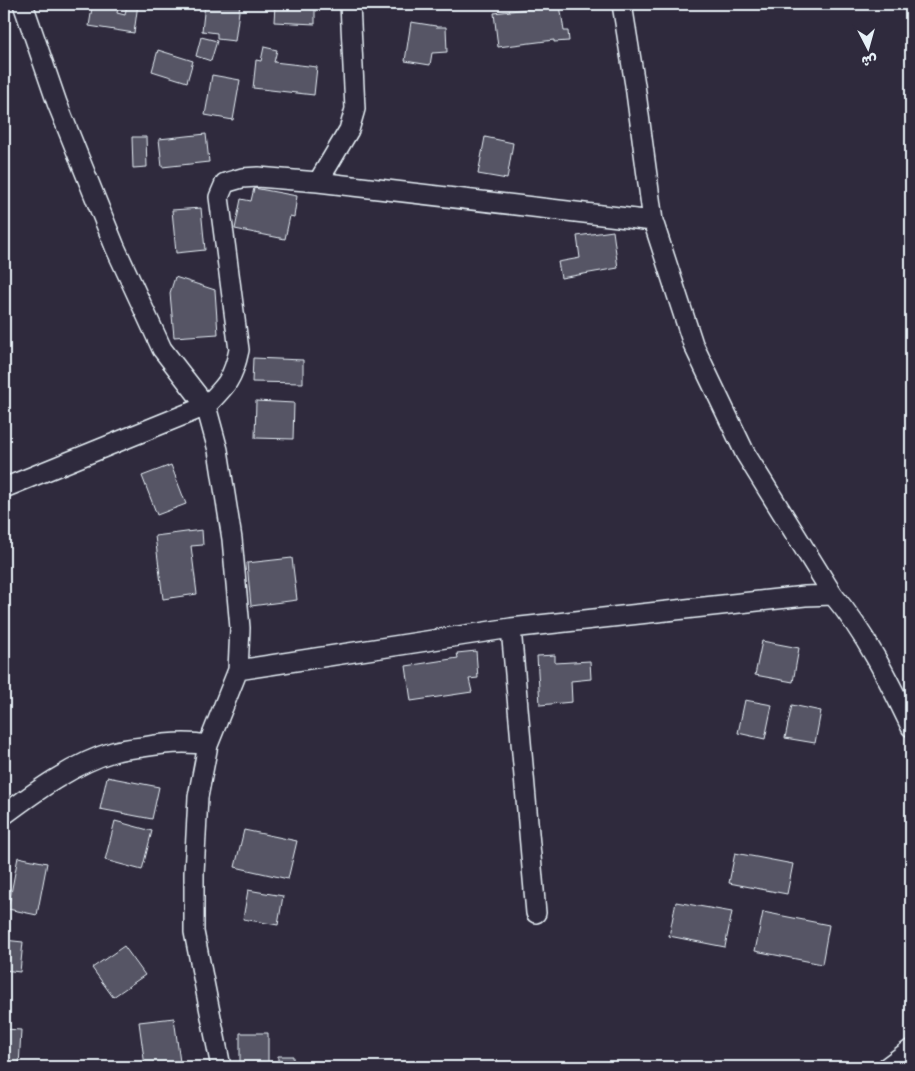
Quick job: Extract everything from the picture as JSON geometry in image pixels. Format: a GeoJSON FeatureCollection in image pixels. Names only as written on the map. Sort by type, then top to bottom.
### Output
{"type":"FeatureCollection","features":[{"type":"Feature","properties":{"kind":"street"},"geometry":{"type":"LineString","coordinates":[[23,4],[57,102],[115,247],[162,349],[206,406],[218,450],[232,539],[240,628],[238,670],[208,746],[198,796],[194,873],[194,932],[221,1067]]}},
{"type":"Feature","properties":{"kind":"street"},"geometry":{"type":"LineString","coordinates":[[318,182],[349,130],[355,108],[350,4]]}},
{"type":"Feature","properties":{"kind":"street"},"geometry":{"type":"LineString","coordinates":[[622,4],[653,221],[693,344],[745,453],[833,595],[847,612],[887,676],[911,727]]}},
{"type":"Feature","properties":{"kind":"street"},"geometry":{"type":"LineString","coordinates":[[4,488],[206,406],[227,385],[235,368],[239,350],[219,197],[224,183],[242,178],[258,177],[318,182],[653,221]]}},
{"type":"Feature","properties":{"kind":"street"},"geometry":{"type":"LineString","coordinates":[[238,670],[511,628],[787,598],[833,595]]}},
{"type":"Feature","properties":{"kind":"street"},"geometry":{"type":"LineString","coordinates":[[511,628],[536,913]]}},
{"type":"Feature","properties":{"kind":"street"},"geometry":{"type":"LineString","coordinates":[[4,815],[41,788],[66,773],[113,752],[161,744],[190,742],[208,746]]}},
{"type":"Feature","properties":{"kind":"street"},"geometry":{"type":"LineString","coordinates":[[887,1067],[911,1049]]}},
{"type":"Feature","properties":{"kind":"building"},"geometry":{"type":"Polygon","coordinates":[[[87,4],[119,4],[117,13],[125,15],[127,4],[138,4],[134,33],[89,26],[92,8],[86,7],[87,4]]]}},
{"type":"Feature","properties":{"kind":"building"},"geometry":{"type":"Polygon","coordinates":[[[205,4],[240,4],[235,41],[217,39],[217,33],[202,31],[205,4]]]}},
{"type":"Feature","properties":{"kind":"building"},"geometry":{"type":"Polygon","coordinates":[[[275,4],[310,4],[310,9],[315,9],[315,24],[274,22],[275,4]]]}},
{"type":"Feature","properties":{"kind":"building"},"geometry":{"type":"Polygon","coordinates":[[[560,5],[564,31],[568,31],[569,41],[554,42],[554,40],[498,47],[494,13],[560,5]]]}},
{"type":"Feature","properties":{"kind":"building"},"geometry":{"type":"Polygon","coordinates":[[[411,22],[446,27],[447,52],[432,53],[430,65],[405,61],[411,22]]]}},
{"type":"Feature","properties":{"kind":"building"},"geometry":{"type":"Polygon","coordinates":[[[201,37],[217,41],[211,61],[196,56],[201,37]]]}},
{"type":"Feature","properties":{"kind":"building"},"geometry":{"type":"Polygon","coordinates":[[[264,47],[277,50],[274,62],[317,67],[314,95],[253,88],[256,60],[261,61],[264,47]]]}},
{"type":"Feature","properties":{"kind":"building"},"geometry":{"type":"Polygon","coordinates":[[[158,50],[193,61],[187,82],[152,71],[158,50]]]}},
{"type":"Feature","properties":{"kind":"building"},"geometry":{"type":"Polygon","coordinates":[[[212,75],[240,80],[233,120],[205,115],[212,75]]]}},
{"type":"Feature","properties":{"kind":"building"},"geometry":{"type":"Polygon","coordinates":[[[206,134],[209,162],[162,167],[159,139],[206,134]]]}},
{"type":"Feature","properties":{"kind":"building"},"geometry":{"type":"Polygon","coordinates":[[[132,137],[146,137],[147,167],[133,168],[132,137]]]}},
{"type":"Feature","properties":{"kind":"building"},"geometry":{"type":"Polygon","coordinates":[[[485,137],[513,143],[507,179],[478,174],[485,137]]]}},
{"type":"Feature","properties":{"kind":"building"},"geometry":{"type":"Polygon","coordinates":[[[254,188],[297,196],[294,217],[290,216],[285,239],[235,229],[241,199],[251,201],[254,188]]]}},
{"type":"Feature","properties":{"kind":"building"},"geometry":{"type":"Polygon","coordinates":[[[201,208],[205,250],[176,253],[172,210],[201,208]]]}},
{"type":"Feature","properties":{"kind":"building"},"geometry":{"type":"Polygon","coordinates":[[[613,231],[618,268],[561,278],[558,262],[580,258],[577,236],[613,231]]]}},
{"type":"Feature","properties":{"kind":"building"},"geometry":{"type":"Polygon","coordinates":[[[175,277],[215,290],[218,334],[174,337],[170,293],[175,277]]]}},
{"type":"Feature","properties":{"kind":"building"},"geometry":{"type":"Polygon","coordinates":[[[253,358],[303,360],[303,383],[252,382],[253,358]]]}},
{"type":"Feature","properties":{"kind":"building"},"geometry":{"type":"Polygon","coordinates":[[[256,401],[294,403],[293,439],[255,438],[256,401]]]}},
{"type":"Feature","properties":{"kind":"building"},"geometry":{"type":"Polygon","coordinates":[[[171,465],[186,504],[157,515],[142,476],[171,465]]]}},
{"type":"Feature","properties":{"kind":"building"},"geometry":{"type":"Polygon","coordinates":[[[202,530],[203,545],[191,546],[197,594],[163,599],[155,536],[202,530]]]}},
{"type":"Feature","properties":{"kind":"building"},"geometry":{"type":"Polygon","coordinates":[[[292,558],[297,600],[251,606],[247,563],[292,558]]]}},
{"type":"Feature","properties":{"kind":"building"},"geometry":{"type":"Polygon","coordinates":[[[762,641],[799,648],[793,682],[755,675],[762,641]]]}},
{"type":"Feature","properties":{"kind":"building"},"geometry":{"type":"Polygon","coordinates":[[[476,651],[478,678],[469,679],[472,692],[411,701],[406,666],[458,658],[457,653],[476,651]]]}},
{"type":"Feature","properties":{"kind":"building"},"geometry":{"type":"Polygon","coordinates":[[[555,655],[555,663],[590,661],[591,679],[571,681],[572,702],[540,705],[537,656],[555,655]]]}},
{"type":"Feature","properties":{"kind":"building"},"geometry":{"type":"Polygon","coordinates":[[[745,700],[772,705],[765,739],[738,733],[745,700]]]}},
{"type":"Feature","properties":{"kind":"building"},"geometry":{"type":"Polygon","coordinates":[[[792,705],[821,711],[815,743],[785,738],[792,705]]]}},
{"type":"Feature","properties":{"kind":"building"},"geometry":{"type":"Polygon","coordinates":[[[107,777],[159,787],[152,819],[100,809],[107,777]]]}},
{"type":"Feature","properties":{"kind":"building"},"geometry":{"type":"Polygon","coordinates":[[[115,821],[152,831],[142,870],[105,860],[115,821]]]}},
{"type":"Feature","properties":{"kind":"building"},"geometry":{"type":"Polygon","coordinates":[[[244,830],[297,841],[288,879],[235,867],[244,830]]]}},
{"type":"Feature","properties":{"kind":"building"},"geometry":{"type":"Polygon","coordinates":[[[735,853],[793,864],[787,894],[729,883],[735,853]]]}},
{"type":"Feature","properties":{"kind":"building"},"geometry":{"type":"Polygon","coordinates":[[[18,857],[47,863],[37,915],[8,909],[18,857]]]}},
{"type":"Feature","properties":{"kind":"building"},"geometry":{"type":"Polygon","coordinates":[[[248,890],[283,896],[278,925],[243,919],[248,890]]]}},
{"type":"Feature","properties":{"kind":"building"},"geometry":{"type":"Polygon","coordinates":[[[676,902],[732,912],[725,947],[669,936],[676,902]]]}},
{"type":"Feature","properties":{"kind":"building"},"geometry":{"type":"Polygon","coordinates":[[[763,912],[829,925],[822,964],[755,951],[763,912]]]}},
{"type":"Feature","properties":{"kind":"building"},"geometry":{"type":"Polygon","coordinates":[[[4,940],[23,942],[20,972],[4,970],[4,940]]]}},
{"type":"Feature","properties":{"kind":"building"},"geometry":{"type":"Polygon","coordinates":[[[124,946],[145,975],[113,997],[92,968],[124,946]]]}},
{"type":"Feature","properties":{"kind":"building"},"geometry":{"type":"Polygon","coordinates":[[[174,1018],[180,1062],[145,1066],[139,1022],[174,1018]]]}},
{"type":"Feature","properties":{"kind":"building"},"geometry":{"type":"Polygon","coordinates":[[[4,1029],[21,1030],[19,1067],[4,1067],[4,1029]]]}},
{"type":"Feature","properties":{"kind":"building"},"geometry":{"type":"Polygon","coordinates":[[[240,1033],[268,1033],[268,1067],[240,1067],[240,1033]]]}},
{"type":"Feature","properties":{"kind":"building"},"geometry":{"type":"Polygon","coordinates":[[[278,1056],[293,1056],[293,1067],[278,1067],[278,1056]]]}}]}
